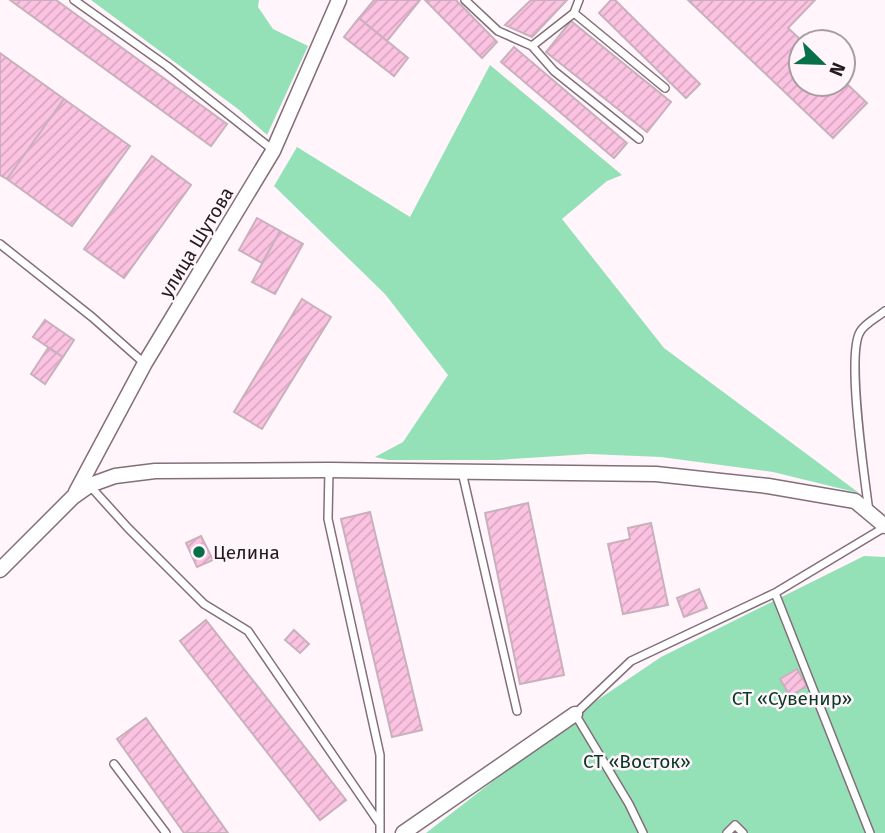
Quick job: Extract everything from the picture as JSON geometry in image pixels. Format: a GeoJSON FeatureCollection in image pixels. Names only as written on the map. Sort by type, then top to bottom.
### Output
{"type":"FeatureCollection","features":[{"type":"Feature","properties":{"kind":"street","name":"улица Шутова"},"geometry":{"type":"LineString","coordinates":[[73,497],[145,363],[273,151],[339,0]]}},
{"type":"Feature","properties":{"kind":"street"},"geometry":{"type":"LineString","coordinates":[[0,570],[73,497],[90,485],[115,476],[155,471],[656,474],[768,486],[855,501],[885,526]]}},
{"type":"Feature","properties":{"kind":"street"},"geometry":{"type":"LineString","coordinates":[[403,833],[575,714]]}},
{"type":"Feature","properties":{"kind":"lane"},"geometry":{"type":"LineString","coordinates":[[74,0],[167,66],[273,151]]}},
{"type":"Feature","properties":{"kind":"lane"},"geometry":{"type":"LineString","coordinates":[[466,0],[498,31],[532,46],[554,71],[639,139]]}},
{"type":"Feature","properties":{"kind":"lane"},"geometry":{"type":"LineString","coordinates":[[532,46],[574,13],[579,0]]}},
{"type":"Feature","properties":{"kind":"lane"},"geometry":{"type":"LineString","coordinates":[[574,13],[665,88]]}},
{"type":"Feature","properties":{"kind":"lane"},"geometry":{"type":"LineString","coordinates":[[0,244],[145,363]]}},
{"type":"Feature","properties":{"kind":"lane"},"geometry":{"type":"LineString","coordinates":[[869,513],[859,427],[854,349],[860,331],[885,311]]}},
{"type":"Feature","properties":{"kind":"lane"},"geometry":{"type":"LineString","coordinates":[[329,470],[328,519],[380,755],[380,833]]}},
{"type":"Feature","properties":{"kind":"lane"},"geometry":{"type":"LineString","coordinates":[[462,472],[517,711]]}},
{"type":"Feature","properties":{"kind":"lane"},"geometry":{"type":"LineString","coordinates":[[90,485],[128,528],[204,604],[248,631],[380,824]]}},
{"type":"Feature","properties":{"kind":"lane"},"geometry":{"type":"LineString","coordinates":[[643,833],[629,804],[575,714],[631,661],[775,593],[885,526]]}},
{"type":"Feature","properties":{"kind":"lane"},"geometry":{"type":"LineString","coordinates":[[775,593],[870,833]]}},
{"type":"Feature","properties":{"kind":"lane"},"geometry":{"type":"LineString","coordinates":[[114,764],[166,833]]}},
{"type":"Feature","properties":{"kind":"lane"},"geometry":{"type":"LineString","coordinates":[[727,833],[735,825],[743,833]]}},
{"type":"Feature","properties":{"kind":"green space"},"geometry":{"type":"Polygon","coordinates":[[[91,0],[259,0],[258,7],[273,29],[308,46],[267,135],[238,109],[91,0]]]}},
{"type":"Feature","properties":{"kind":"green space"},"geometry":{"type":"Polygon","coordinates":[[[490,65],[622,175],[607,181],[562,219],[664,348],[859,493],[773,472],[661,457],[589,454],[498,460],[388,460],[375,457],[403,442],[448,375],[385,294],[274,186],[297,147],[410,217],[490,65]]]}},
{"type":"Feature","properties":{"kind":"green space"},"geometry":{"type":"Polygon","coordinates":[[[864,556],[885,557],[885,833],[426,833],[599,699],[661,657],[864,556]]]}},
{"type":"Feature","properties":{"kind":"building"},"geometry":{"type":"Polygon","coordinates":[[[10,0],[56,0],[227,124],[211,146],[10,0]]]}},
{"type":"Feature","properties":{"kind":"building"},"geometry":{"type":"Polygon","coordinates":[[[374,0],[420,0],[387,41],[359,18],[374,0]]]}},
{"type":"Feature","properties":{"kind":"building"},"geometry":{"type":"Polygon","coordinates":[[[425,0],[456,0],[497,42],[482,58],[425,0]]]}},
{"type":"Feature","properties":{"kind":"building"},"geometry":{"type":"Polygon","coordinates":[[[531,0],[567,0],[532,37],[505,25],[531,0]]]}},
{"type":"Feature","properties":{"kind":"building"},"geometry":{"type":"Polygon","coordinates":[[[611,0],[615,0],[700,84],[686,98],[599,13],[611,0]]]}},
{"type":"Feature","properties":{"kind":"building"},"geometry":{"type":"Polygon","coordinates":[[[688,0],[815,0],[787,28],[787,94],[688,0]]]}},
{"type":"Feature","properties":{"kind":"building"},"geometry":{"type":"Polygon","coordinates":[[[359,18],[408,58],[394,76],[344,37],[359,18]]]}},
{"type":"Feature","properties":{"kind":"building"},"geometry":{"type":"Polygon","coordinates":[[[571,21],[671,102],[647,132],[546,52],[571,21]]]}},
{"type":"Feature","properties":{"kind":"building"},"geometry":{"type":"Polygon","coordinates":[[[514,47],[627,143],[614,158],[501,62],[514,47]]]}},
{"type":"Feature","properties":{"kind":"building"},"geometry":{"type":"Polygon","coordinates":[[[0,53],[64,99],[7,179],[0,175],[0,53]]]}},
{"type":"Feature","properties":{"kind":"building"},"geometry":{"type":"Polygon","coordinates":[[[857,93],[867,103],[833,138],[791,98],[857,98],[857,93]]]}},
{"type":"Feature","properties":{"kind":"building"},"geometry":{"type":"Polygon","coordinates":[[[64,99],[130,146],[72,226],[7,179],[64,99]]]}},
{"type":"Feature","properties":{"kind":"building"},"geometry":{"type":"Polygon","coordinates":[[[152,156],[191,185],[124,278],[84,249],[152,156]]]}},
{"type":"Feature","properties":{"kind":"building"},"geometry":{"type":"Polygon","coordinates":[[[257,218],[280,231],[262,263],[239,250],[257,218]]]}},
{"type":"Feature","properties":{"kind":"building"},"geometry":{"type":"Polygon","coordinates":[[[280,231],[303,244],[275,294],[252,282],[280,231]]]}},
{"type":"Feature","properties":{"kind":"building"},"geometry":{"type":"Polygon","coordinates":[[[302,299],[331,317],[262,429],[234,412],[302,299]]]}},
{"type":"Feature","properties":{"kind":"building"},"geometry":{"type":"Polygon","coordinates":[[[45,320],[74,340],[63,357],[33,337],[45,320]]]}},
{"type":"Feature","properties":{"kind":"building"},"geometry":{"type":"Polygon","coordinates":[[[48,348],[63,357],[45,384],[31,374],[48,348]]]}},
{"type":"Feature","properties":{"kind":"building"},"geometry":{"type":"Polygon","coordinates":[[[528,503],[564,675],[520,684],[485,513],[528,503]]]}},
{"type":"Feature","properties":{"kind":"building"},"geometry":{"type":"Polygon","coordinates":[[[370,512],[422,730],[392,737],[341,519],[370,512]]]}},
{"type":"Feature","properties":{"kind":"building"},"geometry":{"type":"Polygon","coordinates":[[[651,523],[668,605],[623,614],[608,544],[630,539],[628,528],[651,523]]]}},
{"type":"Feature","properties":{"kind":"building","name":"Целина"},"geometry":{"type":"Polygon","coordinates":[[[201,536],[213,560],[197,567],[186,543],[201,536]]]}},
{"type":"Feature","properties":{"kind":"building"},"geometry":{"type":"Polygon","coordinates":[[[699,589],[707,608],[684,617],[677,598],[699,589]]]}},
{"type":"Feature","properties":{"kind":"building"},"geometry":{"type":"Polygon","coordinates":[[[206,620],[346,800],[320,820],[180,641],[206,620]]]}},
{"type":"Feature","properties":{"kind":"building"},"geometry":{"type":"Polygon","coordinates":[[[294,630],[309,644],[300,653],[285,640],[294,630]]]}},
{"type":"Feature","properties":{"kind":"building"},"geometry":{"type":"Polygon","coordinates":[[[797,669],[807,686],[790,696],[780,679],[797,669]]]}},
{"type":"Feature","properties":{"kind":"building"},"geometry":{"type":"Polygon","coordinates":[[[146,718],[228,833],[184,833],[117,739],[146,718]]]}},
{"type":"Feature","properties":{"kind":"place","name":"Целина"},"geometry":{"type":"Point","coordinates":[199,552]}},
{"type":"Feature","properties":{"kind":"park label","name":"СТ «Сувенир»"},"geometry":{"type":"Point","coordinates":[792,698]}},
{"type":"Feature","properties":{"kind":"park label","name":"СТ «Восток»"},"geometry":{"type":"Point","coordinates":[637,761]}}]}
